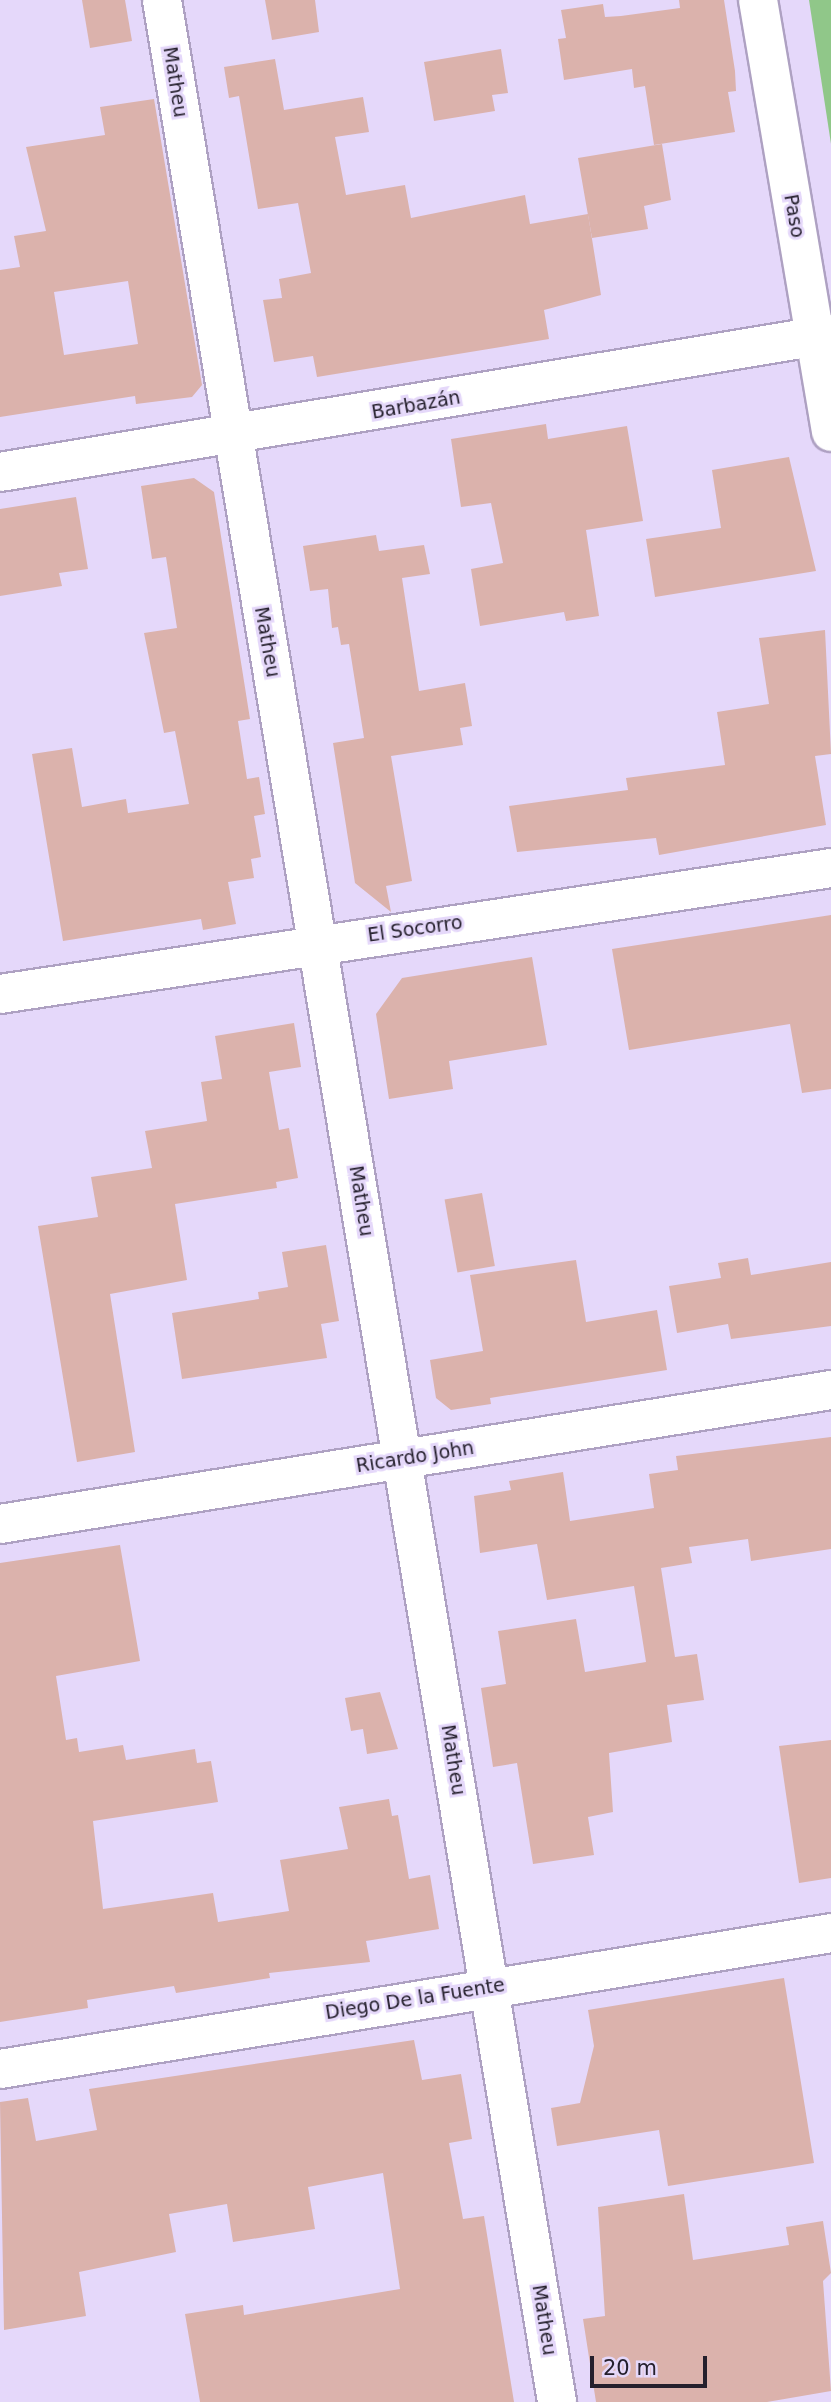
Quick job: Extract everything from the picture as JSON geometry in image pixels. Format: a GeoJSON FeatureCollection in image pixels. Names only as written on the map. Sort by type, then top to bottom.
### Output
{"type":"FeatureCollection","features":[{"type":"Feature","properties":{"kind":"street","name":"Matheu"},"geometry":{"type":"LineString","coordinates":[[162,0],[557,2402]]}},
{"type":"Feature","properties":{"kind":"street","name":"Paso"},"geometry":{"type":"LineString","coordinates":[[758,0],[823,336],[831,432]]}},
{"type":"Feature","properties":{"kind":"street","name":"Barbazán"},"geometry":{"type":"LineString","coordinates":[[0,472],[233,437],[823,336]]}},
{"type":"Feature","properties":{"kind":"street","name":"El Socorro"},"geometry":{"type":"LineString","coordinates":[[0,994],[319,943],[831,868]]}},
{"type":"Feature","properties":{"kind":"street","name":"Ricardo John"},"geometry":{"type":"LineString","coordinates":[[0,1524],[831,1390]]}},
{"type":"Feature","properties":{"kind":"street","name":"Diego De la Fuente"},"geometry":{"type":"LineString","coordinates":[[0,2069],[831,1933]]}},
{"type":"Feature","properties":{"kind":"green space"},"geometry":{"type":"Polygon","coordinates":[[[809,0],[831,0],[831,144],[809,0]]]}},
{"type":"Feature","properties":{"kind":"building"},"geometry":{"type":"Polygon","coordinates":[[[82,0],[125,0],[132,41],[90,48],[82,0]]]}},
{"type":"Feature","properties":{"kind":"building"},"geometry":{"type":"Polygon","coordinates":[[[265,0],[315,0],[319,32],[272,40],[265,0]]]}},
{"type":"Feature","properties":{"kind":"building"},"geometry":{"type":"Polygon","coordinates":[[[679,0],[724,0],[735,71],[736,91],[728,92],[735,132],[654,145],[645,86],[634,88],[632,69],[564,80],[558,39],[566,38],[561,10],[603,4],[605,17],[621,16],[680,8],[679,0]]]}},
{"type":"Feature","properties":{"kind":"building"},"geometry":{"type":"Polygon","coordinates":[[[501,49],[508,93],[492,95],[495,111],[434,121],[424,62],[501,49]]]}},
{"type":"Feature","properties":{"kind":"building"},"geometry":{"type":"Polygon","coordinates":[[[275,59],[284,110],[363,97],[369,132],[335,137],[346,195],[405,185],[411,218],[525,195],[530,224],[588,214],[601,295],[544,310],[549,339],[317,377],[313,356],[274,362],[263,300],[282,298],[279,279],[311,273],[298,203],[258,209],[239,96],[229,98],[224,67],[275,59]]]}},
{"type":"Feature","properties":{"kind":"building"},"geometry":{"type":"Polygon","coordinates":[[[154,99],[202,385],[192,397],[136,404],[135,396],[0,417],[0,270],[20,267],[14,236],[46,231],[26,147],[105,135],[100,107],[154,99]],[[128,281],[54,292],[64,355],[138,344],[128,281]]]}},
{"type":"Feature","properties":{"kind":"building"},"geometry":{"type":"Polygon","coordinates":[[[662,144],[671,200],[644,206],[648,229],[592,238],[578,158],[662,144]]]}},
{"type":"Feature","properties":{"kind":"building"},"geometry":{"type":"Polygon","coordinates":[[[546,424],[548,439],[627,426],[643,521],[586,530],[599,616],[566,621],[564,612],[480,626],[471,569],[503,563],[491,503],[461,507],[451,439],[546,424]]]}},
{"type":"Feature","properties":{"kind":"building"},"geometry":{"type":"Polygon","coordinates":[[[789,457],[816,571],[655,597],[646,539],[721,528],[712,470],[789,457]]]}},
{"type":"Feature","properties":{"kind":"building"},"geometry":{"type":"Polygon","coordinates":[[[194,478],[214,492],[250,719],[238,721],[247,779],[259,777],[265,814],[254,816],[261,857],[251,859],[254,878],[228,882],[236,924],[203,930],[201,919],[63,941],[32,754],[72,748],[82,807],[126,799],[128,813],[189,804],[175,731],[164,733],[144,633],[177,628],[166,557],[152,559],[141,486],[194,478]]]}},
{"type":"Feature","properties":{"kind":"building"},"geometry":{"type":"Polygon","coordinates":[[[76,497],[88,569],[59,573],[62,586],[0,596],[0,509],[76,497]]]}},
{"type":"Feature","properties":{"kind":"building"},"geometry":{"type":"Polygon","coordinates":[[[376,535],[379,551],[424,545],[430,574],[402,578],[419,691],[465,683],[472,726],[460,728],[463,745],[391,756],[412,881],[386,886],[391,912],[355,883],[333,743],[364,738],[349,644],[341,645],[338,627],[332,628],[328,589],[310,591],[303,546],[376,535]]]}},
{"type":"Feature","properties":{"kind":"building"},"geometry":{"type":"Polygon","coordinates":[[[825,630],[831,754],[815,756],[826,825],[659,855],[656,838],[517,852],[509,806],[628,790],[626,778],[725,765],[717,712],[769,704],[759,638],[825,630]]]}},
{"type":"Feature","properties":{"kind":"building"},"geometry":{"type":"Polygon","coordinates":[[[831,915],[831,1089],[802,1093],[790,1024],[629,1050],[612,949],[831,915]]]}},
{"type":"Feature","properties":{"kind":"building"},"geometry":{"type":"Polygon","coordinates":[[[532,957],[547,1045],[449,1061],[453,1089],[389,1099],[376,1014],[402,978],[532,957]]]}},
{"type":"Feature","properties":{"kind":"building"},"geometry":{"type":"Polygon","coordinates":[[[294,1023],[301,1067],[269,1072],[279,1130],[289,1128],[298,1178],[276,1182],[277,1188],[175,1204],[187,1280],[110,1294],[135,1452],[77,1462],[38,1226],[98,1217],[91,1177],[152,1168],[145,1131],[207,1121],[201,1082],[222,1079],[215,1036],[294,1023]]]}},
{"type":"Feature","properties":{"kind":"building"},"geometry":{"type":"Polygon","coordinates":[[[482,1193],[495,1266],[457,1272],[445,1200],[482,1193]]]}},
{"type":"Feature","properties":{"kind":"building"},"geometry":{"type":"Polygon","coordinates":[[[326,1245],[339,1321],[321,1324],[327,1358],[182,1379],[172,1313],[259,1299],[258,1292],[288,1287],[282,1252],[326,1245]]]}},
{"type":"Feature","properties":{"kind":"building"},"geometry":{"type":"Polygon","coordinates":[[[748,1258],[751,1275],[831,1262],[831,1326],[731,1339],[728,1324],[677,1333],[669,1286],[721,1278],[718,1263],[748,1258]]]}},
{"type":"Feature","properties":{"kind":"building"},"geometry":{"type":"Polygon","coordinates":[[[576,1260],[586,1322],[657,1310],[667,1370],[490,1398],[491,1404],[451,1410],[436,1398],[430,1360],[483,1351],[470,1275],[576,1260]]]}},
{"type":"Feature","properties":{"kind":"building"},"geometry":{"type":"Polygon","coordinates":[[[831,1437],[831,1549],[751,1561],[748,1539],[689,1547],[692,1563],[661,1568],[675,1657],[697,1654],[704,1700],[667,1705],[672,1742],[609,1753],[613,1812],[588,1817],[594,1855],[533,1864],[517,1763],[493,1767],[481,1688],[506,1684],[498,1631],[576,1619],[585,1672],[646,1662],[634,1586],[547,1600],[537,1544],[480,1553],[474,1496],[511,1490],[509,1481],[563,1472],[570,1521],[654,1508],[649,1474],[678,1470],[676,1456],[831,1437]]]}},
{"type":"Feature","properties":{"kind":"building"},"geometry":{"type":"Polygon","coordinates":[[[120,1545],[140,1661],[56,1676],[66,1740],[77,1738],[79,1752],[123,1745],[126,1760],[195,1749],[197,1763],[211,1761],[218,1802],[93,1821],[103,1909],[213,1893],[218,1922],[289,1911],[280,1860],[348,1849],[339,1807],[389,1799],[392,1816],[398,1815],[409,1879],[430,1875],[439,1929],[366,1941],[370,1962],[269,1973],[270,1978],[176,1993],[174,1986],[87,2000],[88,2008],[0,2022],[0,1563],[120,1545]]]}},
{"type":"Feature","properties":{"kind":"building"},"geometry":{"type":"Polygon","coordinates":[[[380,1692],[398,1749],[367,1754],[363,1729],[351,1731],[345,1698],[380,1692]]]}},
{"type":"Feature","properties":{"kind":"building"},"geometry":{"type":"Polygon","coordinates":[[[831,1740],[831,1878],[799,1883],[779,1746],[831,1740]]]}},
{"type":"Feature","properties":{"kind":"building"},"geometry":{"type":"Polygon","coordinates":[[[784,1978],[814,2163],[668,2186],[659,2130],[557,2146],[551,2108],[580,2103],[594,2046],[588,2010],[784,1978]]]}},
{"type":"Feature","properties":{"kind":"building"},"geometry":{"type":"Polygon","coordinates":[[[414,2040],[422,2080],[461,2074],[472,2139],[449,2143],[463,2219],[484,2216],[514,2402],[200,2402],[185,2314],[243,2305],[244,2315],[400,2289],[383,2173],[308,2187],[315,2229],[233,2242],[227,2204],[169,2214],[176,2252],[79,2272],[86,2316],[4,2330],[0,2102],[28,2098],[36,2141],[97,2130],[89,2089],[414,2040]]]}},
{"type":"Feature","properties":{"kind":"building"},"geometry":{"type":"Polygon","coordinates":[[[684,2194],[693,2260],[789,2245],[786,2227],[823,2221],[831,2273],[823,2281],[831,2391],[767,2402],[596,2402],[583,2319],[605,2316],[598,2207],[684,2194]]]}}]}
